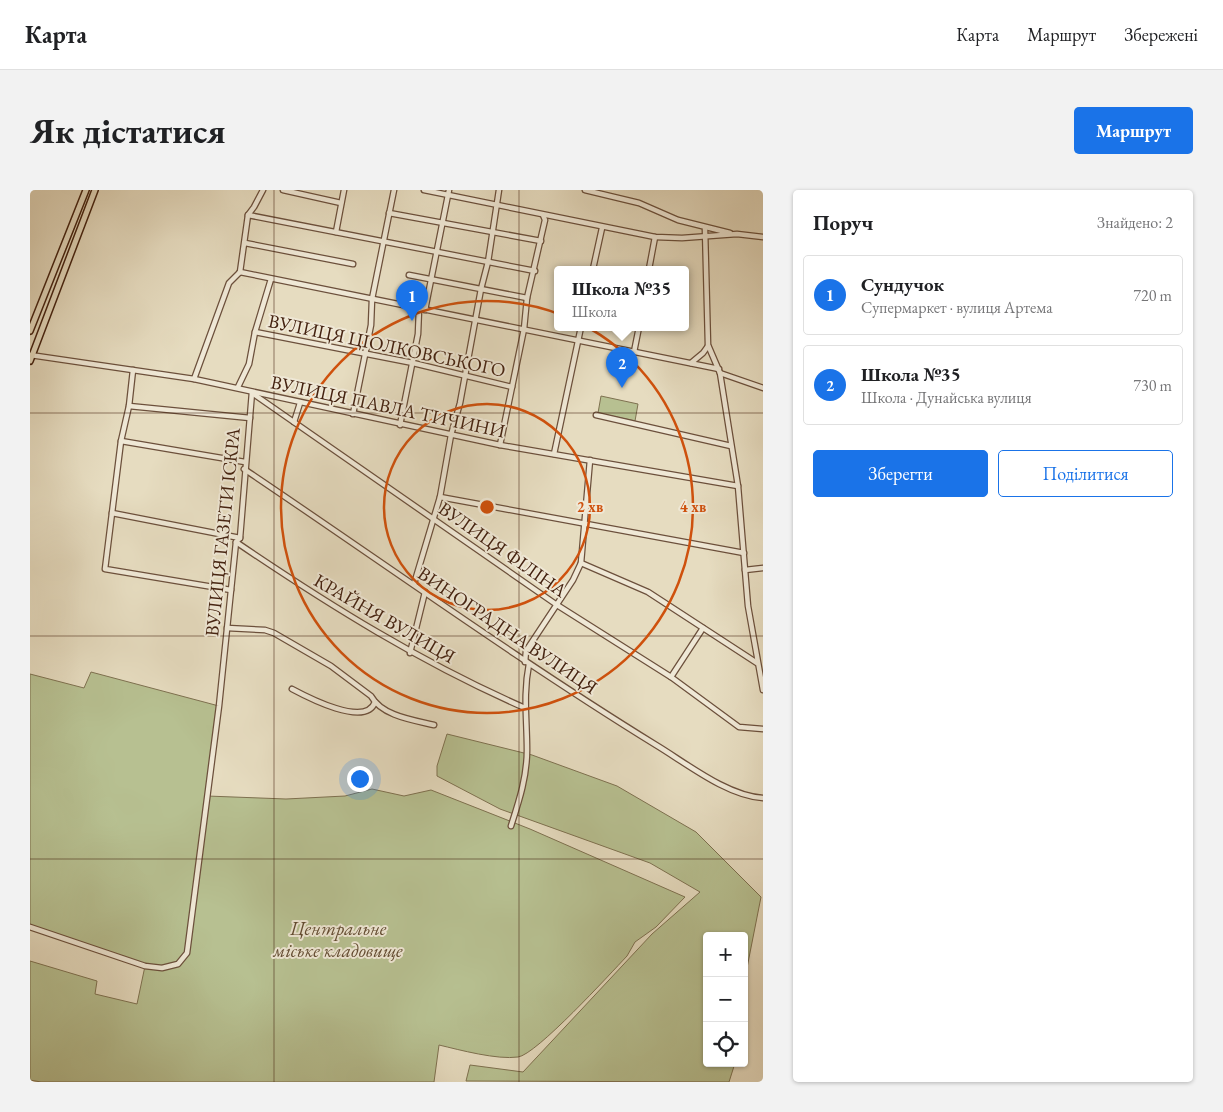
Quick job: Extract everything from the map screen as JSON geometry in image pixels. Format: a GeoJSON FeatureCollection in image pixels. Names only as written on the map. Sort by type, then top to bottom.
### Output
{"type":"FeatureCollection","features":[{"type":"Feature","properties":{"kind":"main road"},"geometry":{"type":"LineString","coordinates":[[30,331],[86,190]]}},
{"type":"Feature","properties":{"kind":"main road"},"geometry":{"type":"LineString","coordinates":[[31,357],[95,190]]}},
{"type":"Feature","properties":{"kind":"street"},"geometry":{"type":"LineString","coordinates":[[194,379],[229,283],[240,272],[248,215],[263,190]]}},
{"type":"Feature","properties":{"kind":"street"},"geometry":{"type":"LineString","coordinates":[[283,190],[341,203]]}},
{"type":"Feature","properties":{"kind":"street"},"geometry":{"type":"LineString","coordinates":[[336,232],[344,190]]}},
{"type":"Feature","properties":{"kind":"street"},"geometry":{"type":"LineString","coordinates":[[353,414],[371,326],[372,299],[394,190]]}},
{"type":"Feature","properties":{"kind":"street"},"geometry":{"type":"LineString","coordinates":[[424,190],[449,193],[602,228],[655,237],[705,237],[737,234]]}},
{"type":"Feature","properties":{"kind":"street"},"geometry":{"type":"LineString","coordinates":[[414,584],[435,521],[451,435],[488,262],[499,190]]}},
{"type":"Feature","properties":{"kind":"street"},"geometry":{"type":"LineString","coordinates":[[585,190],[639,203],[678,220],[705,229],[763,237]]}},
{"type":"Feature","properties":{"kind":"street"},"geometry":{"type":"LineString","coordinates":[[426,310],[449,193]]}},
{"type":"Feature","properties":{"kind":"street"},"geometry":{"type":"LineString","coordinates":[[389,213],[541,241]]}},
{"type":"Feature","properties":{"kind":"street"},"geometry":{"type":"LineString","coordinates":[[248,215],[438,254],[535,271]]}},
{"type":"Feature","properties":{"kind":"street"},"geometry":{"type":"LineString","coordinates":[[500,445],[524,329],[527,298],[535,271],[545,220],[543,215]]}},
{"type":"Feature","properties":{"kind":"street"},"geometry":{"type":"LineString","coordinates":[[594,266],[602,228]]}},
{"type":"Feature","properties":{"kind":"street"},"geometry":{"type":"LineString","coordinates":[[705,229],[708,345],[711,356],[720,371],[738,486],[748,606],[763,690]]}},
{"type":"Feature","properties":{"kind":"street"},"geometry":{"type":"LineString","coordinates":[[650,266],[655,237]]}},
{"type":"Feature","properties":{"kind":"street"},"geometry":{"type":"LineString","coordinates":[[245,243],[353,264]]}},
{"type":"Feature","properties":{"kind":"street"},"geometry":{"type":"LineString","coordinates":[[240,272],[419,309],[475,318],[704,366],[763,388]]}},
{"type":"Feature","properties":{"kind":"street"},"geometry":{"type":"LineString","coordinates":[[409,275],[527,298]]}},
{"type":"Feature","properties":{"kind":"street"},"geometry":{"type":"LineString","coordinates":[[238,387],[248,364],[255,332],[271,278]]}},
{"type":"Feature","properties":{"kind":"street"},"geometry":{"type":"LineString","coordinates":[[400,425],[418,334],[419,309]]}},
{"type":"Feature","properties":{"kind":"street"},"geometry":{"type":"LineString","coordinates":[[554,454],[580,331]]}},
{"type":"Feature","properties":{"kind":"street"},"geometry":{"type":"LineString","coordinates":[[634,352],[638,331]]}},
{"type":"Feature","properties":{"kind":"street","name":"ВУЛИЦЯ ЦІОЛКОВСЬКОГО"},"geometry":{"type":"LineString","coordinates":[[255,332],[413,363],[512,387]]}},
{"type":"Feature","properties":{"kind":"street"},"geometry":{"type":"LineString","coordinates":[[690,363],[704,354],[708,345]]}},
{"type":"Feature","properties":{"kind":"street"},"geometry":{"type":"LineString","coordinates":[[704,354],[711,356]]}},
{"type":"Feature","properties":{"kind":"street"},"geometry":{"type":"LineString","coordinates":[[704,366],[710,362],[711,356]]}},
{"type":"Feature","properties":{"kind":"street","name":"ВУЛИЦЯ ПАВЛА ТИЧИНИ"},"geometry":{"type":"LineString","coordinates":[[31,357],[133,370],[238,387],[300,403],[500,445],[738,486]]}},
{"type":"Feature","properties":{"kind":"street"},"geometry":{"type":"LineString","coordinates":[[133,370],[129,406],[121,441],[106,568],[230,590]]}},
{"type":"Feature","properties":{"kind":"street","name":"ВУЛИЦЯ ГАЗЕТИ ІСКРА"},"geometry":{"type":"LineString","coordinates":[[30,928],[145,966],[162,968],[178,964],[183,960],[191,937],[230,590],[236,542],[240,538],[245,496],[244,469],[252,392]]}},
{"type":"Feature","properties":{"kind":"street","name":"ВУЛИЦЯ ФІЛІНА"},"geometry":{"type":"LineString","coordinates":[[252,392],[557,605],[671,678],[739,727],[763,729]]}},
{"type":"Feature","properties":{"kind":"street"},"geometry":{"type":"LineString","coordinates":[[294,422],[300,403]]}},
{"type":"Feature","properties":{"kind":"street"},"geometry":{"type":"LineString","coordinates":[[129,406],[250,418]]}},
{"type":"Feature","properties":{"kind":"street"},"geometry":{"type":"LineString","coordinates":[[596,415],[731,446]]}},
{"type":"Feature","properties":{"kind":"street"},"geometry":{"type":"LineString","coordinates":[[121,441],[245,462]]}},
{"type":"Feature","properties":{"kind":"street"},"geometry":{"type":"LineString","coordinates":[[511,826],[523,789],[527,751],[524,686],[527,663],[526,651],[573,580],[581,563],[583,522],[590,460]]}},
{"type":"Feature","properties":{"kind":"street","name":"ВИНОГРАДНА ВУЛИЦЯ"},"geometry":{"type":"LineString","coordinates":[[244,469],[527,663],[678,759],[741,793],[763,798]]}},
{"type":"Feature","properties":{"kind":"street"},"geometry":{"type":"LineString","coordinates":[[440,497],[744,553]]}},
{"type":"Feature","properties":{"kind":"street"},"geometry":{"type":"LineString","coordinates":[[112,513],[240,538]]}},
{"type":"Feature","properties":{"kind":"street","name":"КРАЙНЯ ВУЛИЦЯ"},"geometry":{"type":"LineString","coordinates":[[236,542],[337,610],[410,653],[525,708]]}},
{"type":"Feature","properties":{"kind":"street"},"geometry":{"type":"LineString","coordinates":[[581,563],[648,592],[757,664]]}},
{"type":"Feature","properties":{"kind":"street"},"geometry":{"type":"LineString","coordinates":[[745,570],[763,568]]}},
{"type":"Feature","properties":{"kind":"street"},"geometry":{"type":"LineString","coordinates":[[410,653],[425,592]]}},
{"type":"Feature","properties":{"kind":"street"},"geometry":{"type":"LineString","coordinates":[[227,628],[265,630],[274,633],[331,666],[371,696],[375,702],[387,711],[404,718],[434,725]]}},
{"type":"Feature","properties":{"kind":"street"},"geometry":{"type":"LineString","coordinates":[[671,678],[703,628]]}},
{"type":"Feature","properties":{"kind":"street"},"geometry":{"type":"LineString","coordinates":[[292,690],[315,701],[360,713],[369,710],[375,702]]}},
{"type":"Feature","properties":{"kind":"green space"},"geometry":{"type":"Polygon","coordinates":[[[601,396],[638,404],[635,421],[598,413],[601,396]]]}},
{"type":"Feature","properties":{"kind":"green space","name":"Центральне міське кладовище"},"geometry":{"type":"Polygon","coordinates":[[[91,672],[219,706],[207,796],[286,799],[345,796],[372,789],[404,796],[431,790],[530,829],[685,897],[656,927],[635,942],[627,956],[556,1029],[527,1053],[509,1058],[478,1054],[439,1045],[434,1082],[41,1082],[30,1080],[30,961],[97,981],[95,994],[137,1004],[145,966],[30,927],[30,674],[84,688],[91,672]]]}},
{"type":"Feature","properties":{"kind":"green space"},"geometry":{"type":"Polygon","coordinates":[[[447,734],[532,755],[617,786],[696,832],[761,897],[748,963],[748,932],[703,932],[703,1067],[734,1067],[729,1082],[466,1081],[470,1065],[523,1072],[652,934],[700,892],[650,863],[500,809],[437,776],[437,766],[447,734]]]}},
{"type":"Feature","properties":{"kind":"place","name":"Сундучок"},"geometry":{"type":"Point","coordinates":[412,321]}},
{"type":"Feature","properties":{"kind":"place","name":"Школа №35"},"geometry":{"type":"Point","coordinates":[622,388]}}]}
